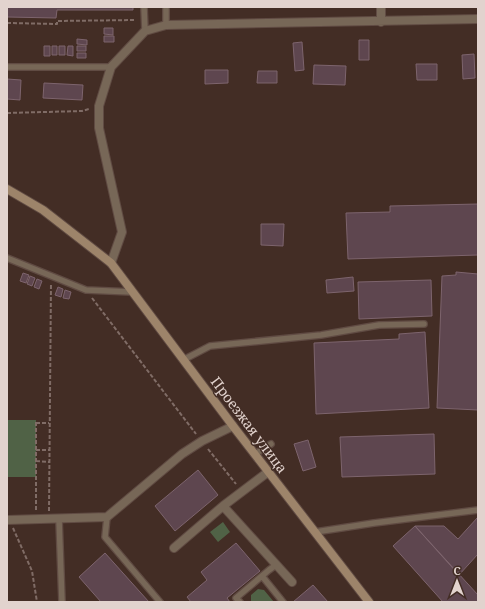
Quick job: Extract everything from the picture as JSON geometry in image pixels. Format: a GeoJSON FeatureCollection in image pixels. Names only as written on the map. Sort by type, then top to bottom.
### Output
{"type":"FeatureCollection","features":[{"type":"Feature","properties":{"kind":"street"},"geometry":{"type":"LineString","coordinates":[[381,7],[381,22]]}},
{"type":"Feature","properties":{"kind":"street"},"geometry":{"type":"LineString","coordinates":[[111,263],[122,232],[99,128],[99,106],[111,67],[145,31],[166,25],[478,19]]}},
{"type":"Feature","properties":{"kind":"street","name":"Проезжая улица"},"geometry":{"type":"LineString","coordinates":[[7,189],[43,210],[111,263],[232,426],[369,602]]}},
{"type":"Feature","properties":{"kind":"street"},"geometry":{"type":"LineString","coordinates":[[8,520],[106,517],[182,454],[202,441],[232,426]]}},
{"type":"Feature","properties":{"kind":"street"},"geometry":{"type":"LineString","coordinates":[[174,548],[223,506],[268,472]]}},
{"type":"Feature","properties":{"kind":"street"},"geometry":{"type":"LineString","coordinates":[[223,506],[292,582]]}},
{"type":"Feature","properties":{"kind":"lane"},"geometry":{"type":"LineString","coordinates":[[144,7],[145,31]]}},
{"type":"Feature","properties":{"kind":"lane"},"geometry":{"type":"LineString","coordinates":[[166,9],[166,25]]}},
{"type":"Feature","properties":{"kind":"lane"},"geometry":{"type":"LineString","coordinates":[[7,67],[111,67]]}},
{"type":"Feature","properties":{"kind":"lane"},"geometry":{"type":"LineString","coordinates":[[7,258],[86,290],[132,292]]}},
{"type":"Feature","properties":{"kind":"lane"},"geometry":{"type":"LineString","coordinates":[[183,360],[210,346],[321,335],[379,325],[424,324]]}},
{"type":"Feature","properties":{"kind":"lane"},"geometry":{"type":"LineString","coordinates":[[255,454],[271,444]]}},
{"type":"Feature","properties":{"kind":"lane"},"geometry":{"type":"LineString","coordinates":[[315,532],[478,510]]}},
{"type":"Feature","properties":{"kind":"lane"},"geometry":{"type":"LineString","coordinates":[[106,517],[105,537],[160,602]]}},
{"type":"Feature","properties":{"kind":"lane"},"geometry":{"type":"LineString","coordinates":[[59,519],[62,602]]}},
{"type":"Feature","properties":{"kind":"lane"},"geometry":{"type":"LineString","coordinates":[[240,602],[236,598],[276,565]]}},
{"type":"Feature","properties":{"kind":"lane"},"geometry":{"type":"LineString","coordinates":[[262,576],[283,602]]}},
{"type":"Feature","properties":{"kind":"path"},"geometry":{"type":"LineString","coordinates":[[7,23],[57,24],[57,21],[144,20]]}},
{"type":"Feature","properties":{"kind":"path"},"geometry":{"type":"LineString","coordinates":[[7,113],[82,111],[99,106]]}},
{"type":"Feature","properties":{"kind":"path"},"geometry":{"type":"LineString","coordinates":[[49,519],[51,276]]}},
{"type":"Feature","properties":{"kind":"path"},"geometry":{"type":"LineString","coordinates":[[86,290],[242,491]]}},
{"type":"Feature","properties":{"kind":"path"},"geometry":{"type":"LineString","coordinates":[[36,420],[36,519]]}},
{"type":"Feature","properties":{"kind":"path"},"geometry":{"type":"LineString","coordinates":[[36,423],[50,423]]}},
{"type":"Feature","properties":{"kind":"path"},"geometry":{"type":"LineString","coordinates":[[36,450],[49,450]]}},
{"type":"Feature","properties":{"kind":"path"},"geometry":{"type":"LineString","coordinates":[[36,461],[49,462]]}},
{"type":"Feature","properties":{"kind":"path"},"geometry":{"type":"LineString","coordinates":[[8,520],[32,571],[37,602]]}},
{"type":"Feature","properties":{"kind":"green space"},"geometry":{"type":"Polygon","coordinates":[[[7,420],[36,420],[36,477],[7,477],[7,420]]]}},
{"type":"Feature","properties":{"kind":"green space"},"geometry":{"type":"Polygon","coordinates":[[[223,522],[230,532],[218,542],[210,532],[223,522]]]}},
{"type":"Feature","properties":{"kind":"green space"},"geometry":{"type":"Polygon","coordinates":[[[258,589],[264,590],[274,602],[251,602],[251,595],[258,589]]]}},
{"type":"Feature","properties":{"kind":"building"},"geometry":{"type":"Polygon","coordinates":[[[7,7],[133,7],[133,10],[57,10],[56,18],[7,17],[7,7]]]}},
{"type":"Feature","properties":{"kind":"building"},"geometry":{"type":"Polygon","coordinates":[[[104,28],[113,28],[113,35],[104,34],[104,28]]]}},
{"type":"Feature","properties":{"kind":"building"},"geometry":{"type":"Polygon","coordinates":[[[104,36],[114,36],[114,42],[104,42],[104,36]]]}},
{"type":"Feature","properties":{"kind":"building"},"geometry":{"type":"Polygon","coordinates":[[[77,39],[87,40],[87,45],[77,44],[77,39]]]}},
{"type":"Feature","properties":{"kind":"building"},"geometry":{"type":"Polygon","coordinates":[[[359,40],[369,40],[369,60],[359,60],[359,40]]]}},
{"type":"Feature","properties":{"kind":"building"},"geometry":{"type":"Polygon","coordinates":[[[302,42],[304,70],[295,71],[293,43],[302,42]]]}},
{"type":"Feature","properties":{"kind":"building"},"geometry":{"type":"Polygon","coordinates":[[[44,46],[50,46],[50,56],[44,56],[44,46]]]}},
{"type":"Feature","properties":{"kind":"building"},"geometry":{"type":"Polygon","coordinates":[[[52,46],[57,46],[57,55],[52,55],[52,46]]]}},
{"type":"Feature","properties":{"kind":"building"},"geometry":{"type":"Polygon","coordinates":[[[59,46],[65,46],[65,55],[59,55],[59,46]]]}},
{"type":"Feature","properties":{"kind":"building"},"geometry":{"type":"Polygon","coordinates":[[[68,46],[73,46],[73,56],[67,55],[68,46]]]}},
{"type":"Feature","properties":{"kind":"building"},"geometry":{"type":"Polygon","coordinates":[[[77,46],[86,46],[86,51],[77,51],[77,46]]]}},
{"type":"Feature","properties":{"kind":"building"},"geometry":{"type":"Polygon","coordinates":[[[77,53],[86,53],[86,58],[77,58],[77,53]]]}},
{"type":"Feature","properties":{"kind":"building"},"geometry":{"type":"Polygon","coordinates":[[[474,54],[475,78],[463,79],[462,55],[474,54]]]}},
{"type":"Feature","properties":{"kind":"building"},"geometry":{"type":"Polygon","coordinates":[[[416,64],[437,64],[437,80],[417,80],[416,64]]]}},
{"type":"Feature","properties":{"kind":"building"},"geometry":{"type":"Polygon","coordinates":[[[314,65],[346,66],[345,85],[313,84],[314,65]]]}},
{"type":"Feature","properties":{"kind":"building"},"geometry":{"type":"Polygon","coordinates":[[[205,70],[228,70],[228,83],[205,84],[205,70]]]}},
{"type":"Feature","properties":{"kind":"building"},"geometry":{"type":"Polygon","coordinates":[[[258,71],[277,71],[277,83],[257,83],[258,71]]]}},
{"type":"Feature","properties":{"kind":"building"},"geometry":{"type":"Polygon","coordinates":[[[7,79],[21,80],[20,100],[7,99],[7,79]]]}},
{"type":"Feature","properties":{"kind":"building"},"geometry":{"type":"Polygon","coordinates":[[[44,83],[83,85],[82,100],[43,98],[44,83]]]}},
{"type":"Feature","properties":{"kind":"building"},"geometry":{"type":"Polygon","coordinates":[[[478,204],[478,255],[348,259],[346,213],[390,212],[390,206],[478,204]]]}},
{"type":"Feature","properties":{"kind":"building"},"geometry":{"type":"Polygon","coordinates":[[[261,224],[284,224],[283,246],[261,245],[261,224]]]}},
{"type":"Feature","properties":{"kind":"building"},"geometry":{"type":"Polygon","coordinates":[[[456,272],[478,274],[478,410],[437,408],[442,276],[456,275],[456,272]]]}},
{"type":"Feature","properties":{"kind":"building"},"geometry":{"type":"Polygon","coordinates":[[[23,273],[29,275],[26,283],[20,281],[23,273]]]}},
{"type":"Feature","properties":{"kind":"building"},"geometry":{"type":"Polygon","coordinates":[[[30,276],[35,278],[32,286],[27,284],[30,276]]]}},
{"type":"Feature","properties":{"kind":"building"},"geometry":{"type":"Polygon","coordinates":[[[353,277],[354,291],[327,293],[326,280],[353,277]]]}},
{"type":"Feature","properties":{"kind":"building"},"geometry":{"type":"Polygon","coordinates":[[[37,279],[42,281],[39,289],[34,287],[37,279]]]}},
{"type":"Feature","properties":{"kind":"building"},"geometry":{"type":"Polygon","coordinates":[[[431,280],[432,316],[359,319],[358,282],[431,280]]]}},
{"type":"Feature","properties":{"kind":"building"},"geometry":{"type":"Polygon","coordinates":[[[58,287],[63,289],[61,297],[55,295],[58,287]]]}},
{"type":"Feature","properties":{"kind":"building"},"geometry":{"type":"Polygon","coordinates":[[[65,290],[71,292],[69,299],[63,298],[65,290]]]}},
{"type":"Feature","properties":{"kind":"building"},"geometry":{"type":"Polygon","coordinates":[[[425,332],[429,408],[316,414],[314,343],[399,339],[399,334],[425,332]]]}},
{"type":"Feature","properties":{"kind":"building"},"geometry":{"type":"Polygon","coordinates":[[[434,434],[435,474],[342,477],[340,437],[434,434]]]}},
{"type":"Feature","properties":{"kind":"building"},"geometry":{"type":"Polygon","coordinates":[[[308,440],[316,467],[303,471],[294,444],[308,440]]]}},
{"type":"Feature","properties":{"kind":"building"},"geometry":{"type":"Polygon","coordinates":[[[198,470],[218,495],[175,531],[155,506],[198,470]]]}},
{"type":"Feature","properties":{"kind":"building"},"geometry":{"type":"Polygon","coordinates":[[[478,517],[478,554],[459,575],[415,526],[444,526],[458,539],[478,517]]]}},
{"type":"Feature","properties":{"kind":"building"},"geometry":{"type":"Polygon","coordinates":[[[415,526],[478,595],[478,602],[443,602],[393,546],[415,526]]]}},
{"type":"Feature","properties":{"kind":"building"},"geometry":{"type":"Polygon","coordinates":[[[236,543],[260,571],[227,598],[230,602],[191,602],[187,597],[207,580],[201,572],[236,543]]]}},
{"type":"Feature","properties":{"kind":"building"},"geometry":{"type":"Polygon","coordinates":[[[105,553],[149,602],[101,602],[79,577],[105,553]]]}},
{"type":"Feature","properties":{"kind":"building"},"geometry":{"type":"Polygon","coordinates":[[[313,585],[328,602],[293,602],[313,585]]]}}]}
